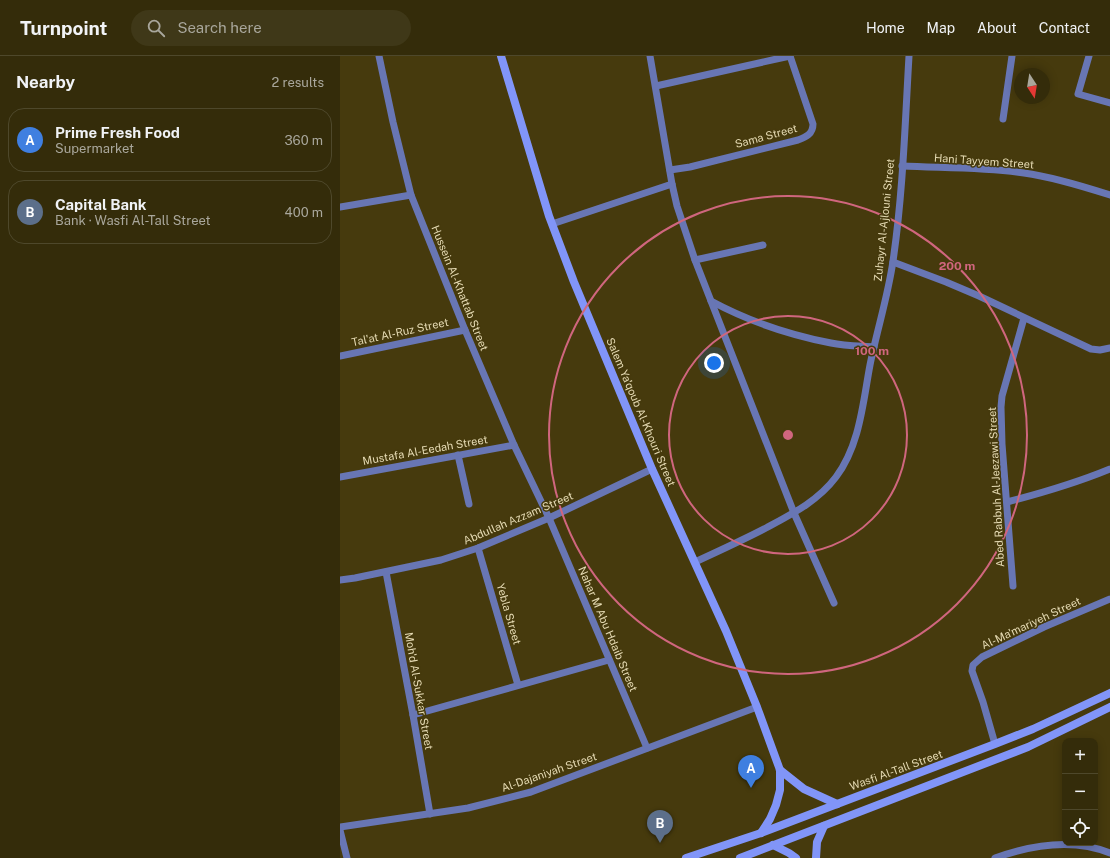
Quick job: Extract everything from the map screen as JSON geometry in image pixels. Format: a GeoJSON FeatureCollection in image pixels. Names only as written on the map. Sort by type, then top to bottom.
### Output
{"type":"FeatureCollection","features":[{"type":"Feature","properties":{"kind":"street","name":"Hussein Al-Khattab Street"},"geometry":{"type":"LineString","coordinates":[[379,56],[411,195],[465,330],[514,445],[549,518]]}},
{"type":"Feature","properties":{"kind":"street","name":"Salem Ya'qoub Al-Khouri Street"},"geometry":{"type":"LineString","coordinates":[[501,56],[552,224],[574,282],[652,469],[726,631],[757,707],[780,770],[780,790],[776,805],[770,819],[761,833]]}},
{"type":"Feature","properties":{"kind":"street"},"geometry":{"type":"LineString","coordinates":[[650,56],[672,184],[677,206],[695,260],[794,513],[834,603]]}},
{"type":"Feature","properties":{"kind":"street"},"geometry":{"type":"LineString","coordinates":[[656,86],[790,56]]}},
{"type":"Feature","properties":{"kind":"street","name":"Sama Street"},"geometry":{"type":"LineString","coordinates":[[670,170],[690,167],[798,140],[811,133],[812,124],[790,56]]}},
{"type":"Feature","properties":{"kind":"street","name":"Zuhayr Al-Ajlouni Street"},"geometry":{"type":"LineString","coordinates":[[695,562],[743,540],[794,513],[809,503],[827,487],[848,458],[858,425],[893,262],[902,166],[909,56]]}},
{"type":"Feature","properties":{"kind":"street"},"geometry":{"type":"LineString","coordinates":[[1003,119],[1012,56]]}},
{"type":"Feature","properties":{"kind":"street"},"geometry":{"type":"LineString","coordinates":[[1089,56],[1078,94],[1110,103]]}},
{"type":"Feature","properties":{"kind":"street","name":"Hani Tayyem Street"},"geometry":{"type":"LineString","coordinates":[[902,166],[998,170],[1024,173],[1053,178],[1110,195]]}},
{"type":"Feature","properties":{"kind":"street"},"geometry":{"type":"LineString","coordinates":[[552,224],[672,184]]}},
{"type":"Feature","properties":{"kind":"street"},"geometry":{"type":"LineString","coordinates":[[340,207],[411,195]]}},
{"type":"Feature","properties":{"kind":"street"},"geometry":{"type":"LineString","coordinates":[[695,260],[763,245]]}},
{"type":"Feature","properties":{"kind":"street"},"geometry":{"type":"LineString","coordinates":[[893,262],[946,282],[1092,349],[1110,348]]}},
{"type":"Feature","properties":{"kind":"street"},"geometry":{"type":"LineString","coordinates":[[710,301],[740,316],[805,337],[832,344],[874,346]]}},
{"type":"Feature","properties":{"kind":"street","name":"Abed Rabbuh Al-Jeezawi Street"},"geometry":{"type":"LineString","coordinates":[[1013,586],[1002,444],[1001,408],[1002,396],[1024,318]]}},
{"type":"Feature","properties":{"kind":"street","name":"Tal'at Al-Ruz Street"},"geometry":{"type":"LineString","coordinates":[[340,356],[465,330]]}},
{"type":"Feature","properties":{"kind":"street","name":"Mustafa Al-Eedah Street"},"geometry":{"type":"LineString","coordinates":[[340,477],[514,445]]}},
{"type":"Feature","properties":{"kind":"street"},"geometry":{"type":"LineString","coordinates":[[458,456],[469,504]]}},
{"type":"Feature","properties":{"kind":"street","name":"Abdullah Azzam Street"},"geometry":{"type":"LineString","coordinates":[[340,580],[442,560],[478,548],[549,518],[652,469]]}},
{"type":"Feature","properties":{"kind":"street"},"geometry":{"type":"LineString","coordinates":[[1007,502],[1056,489],[1110,469]]}},
{"type":"Feature","properties":{"kind":"street","name":"Nahar M Abu Hdaib Street"},"geometry":{"type":"LineString","coordinates":[[549,518],[647,748]]}},
{"type":"Feature","properties":{"kind":"street","name":"Yebla Street"},"geometry":{"type":"LineString","coordinates":[[478,548],[518,685]]}},
{"type":"Feature","properties":{"kind":"street","name":"Moh'd Al-Sukkar Street"},"geometry":{"type":"LineString","coordinates":[[386,572],[430,814]]}},
{"type":"Feature","properties":{"kind":"street","name":"Al-Ma'mariyeh Street"},"geometry":{"type":"LineString","coordinates":[[995,744],[972,671],[973,664],[982,657],[1044,627],[1110,598]]}},
{"type":"Feature","properties":{"kind":"street"},"geometry":{"type":"LineString","coordinates":[[413,715],[609,660]]}},
{"type":"Feature","properties":{"kind":"street","name":"Wasfi Al-Tall Street"},"geometry":{"type":"LineString","coordinates":[[686,858],[761,833],[995,744],[1033,729],[1110,691]]}},
{"type":"Feature","properties":{"kind":"street","name":"Al-Dajaniyah Street"},"geometry":{"type":"LineString","coordinates":[[340,827],[468,808],[531,792],[588,772],[647,748],[757,707]]}},
{"type":"Feature","properties":{"kind":"street"},"geometry":{"type":"LineString","coordinates":[[740,858],[1028,747],[1110,708]]}},
{"type":"Feature","properties":{"kind":"street"},"geometry":{"type":"LineString","coordinates":[[780,770],[804,790],[837,804]]}},
{"type":"Feature","properties":{"kind":"street"},"geometry":{"type":"LineString","coordinates":[[816,858],[817,842],[824,826]]}},
{"type":"Feature","properties":{"kind":"street"},"geometry":{"type":"LineString","coordinates":[[340,830],[347,858]]}},
{"type":"Feature","properties":{"kind":"street"},"geometry":{"type":"LineString","coordinates":[[995,858],[1011,852],[1058,844],[1077,845],[1110,853]]}},
{"type":"Feature","properties":{"kind":"street"},"geometry":{"type":"LineString","coordinates":[[773,846],[796,858]]}},
{"type":"Feature","properties":{"kind":"place","name":"Prime Fresh Food"},"geometry":{"type":"Point","coordinates":[751,788]}},
{"type":"Feature","properties":{"kind":"place","name":"Capital Bank"},"geometry":{"type":"Point","coordinates":[660,843]}}]}
